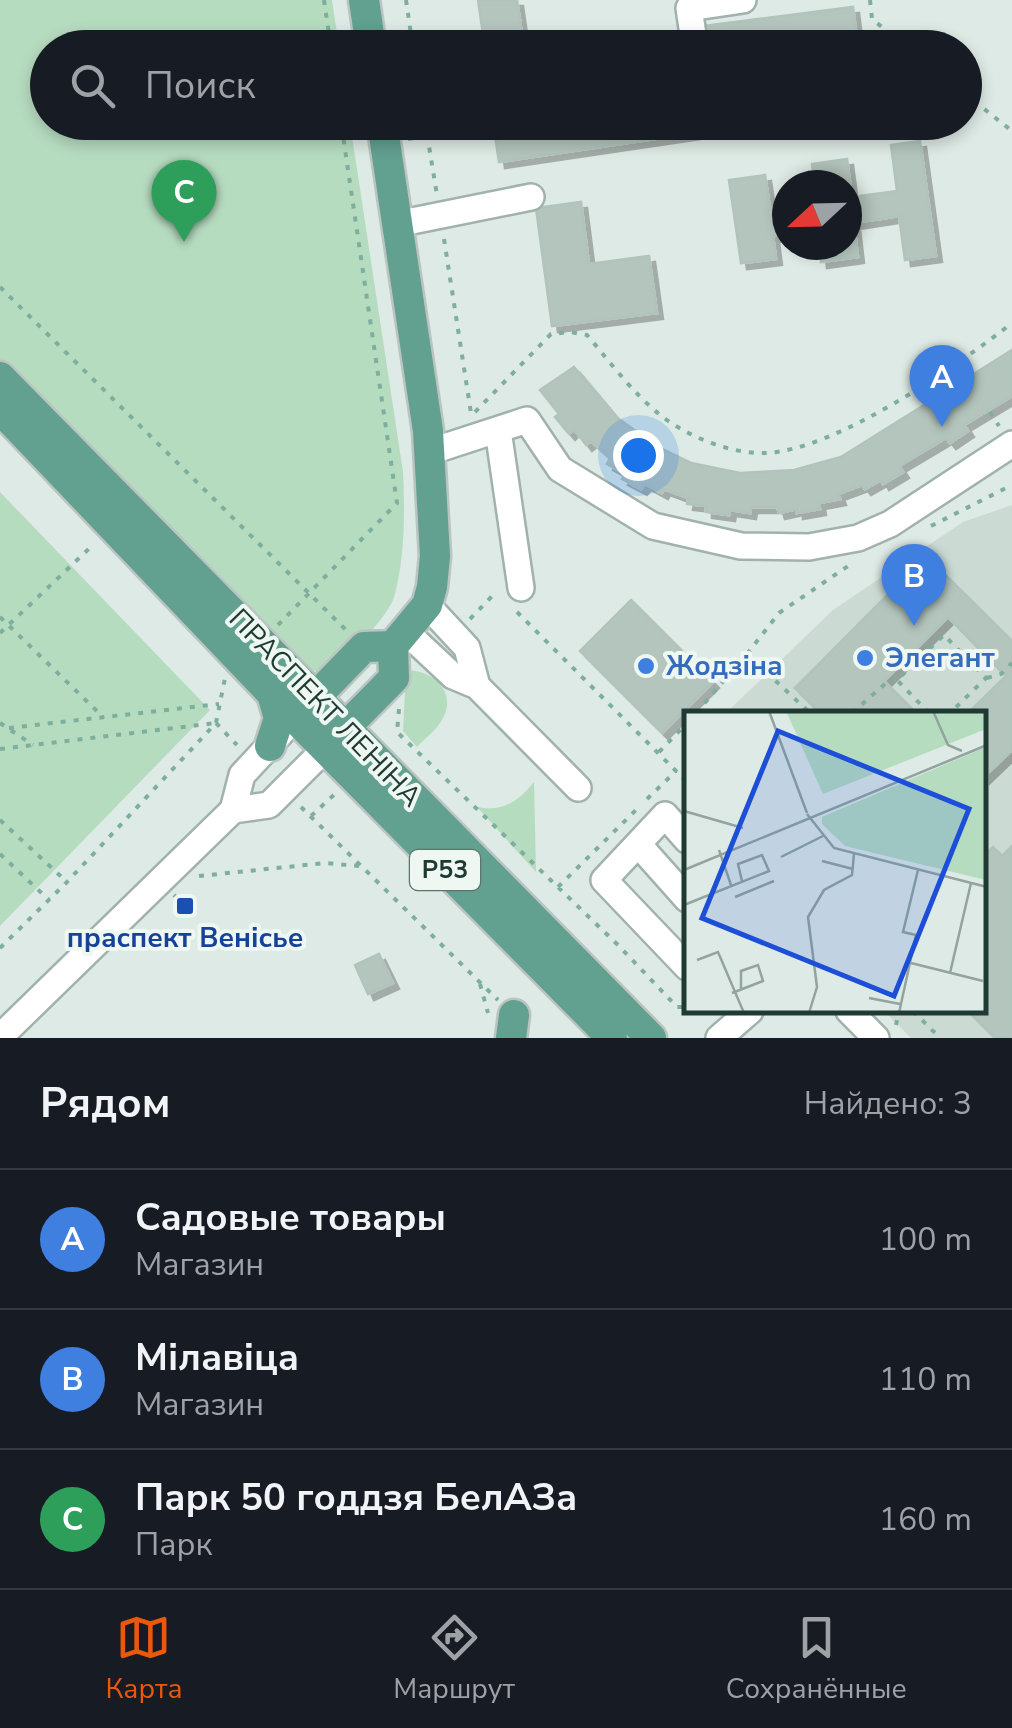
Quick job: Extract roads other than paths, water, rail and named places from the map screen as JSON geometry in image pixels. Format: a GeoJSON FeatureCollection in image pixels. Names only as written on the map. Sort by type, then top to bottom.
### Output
{"type":"FeatureCollection","features":[{"type":"Feature","properties":{"kind":"main road"},"geometry":{"type":"LineString","coordinates":[[364,0],[368,30]]}},
{"type":"Feature","properties":{"kind":"main road"},"geometry":{"type":"LineString","coordinates":[[304,708],[426,605],[432,587],[435,556],[429,452],[397,224],[390,140]]}},
{"type":"Feature","properties":{"kind":"main road","name":"ПРАСПЕКТ ЛЕНІНА"},"geometry":{"type":"LineString","coordinates":[[0,377],[304,708],[651,1038]]}},
{"type":"Feature","properties":{"kind":"main road","name":"ПРАСПЕКТ ЛЕНІНА"},"geometry":{"type":"LineString","coordinates":[[0,409],[272,694],[304,708]]}},
{"type":"Feature","properties":{"kind":"main road"},"geometry":{"type":"LineString","coordinates":[[335,739],[394,678],[387,641]]}},
{"type":"Feature","properties":{"kind":"main road"},"geometry":{"type":"LineString","coordinates":[[262,754],[279,718],[272,694]]}},
{"type":"Feature","properties":{"kind":"main road","name":"ПРАСПЕКТ ЛЕНІНА"},"geometry":{"type":"LineString","coordinates":[[335,739],[612,1038]]}},
{"type":"Feature","properties":{"kind":"street"},"geometry":{"type":"LineString","coordinates":[[692,30],[689,8],[744,0]]}},
{"type":"Feature","properties":{"kind":"street"},"geometry":{"type":"LineString","coordinates":[[397,224],[531,197]]}},
{"type":"Feature","properties":{"kind":"street"},"geometry":{"type":"LineString","coordinates":[[429,452],[482,427],[527,420],[560,469],[653,526],[742,546],[809,547],[858,538],[890,524],[1012,444]]}},
{"type":"Feature","properties":{"kind":"street"},"geometry":{"type":"LineString","coordinates":[[482,427],[522,588]]}},
{"type":"Feature","properties":{"kind":"street"},"geometry":{"type":"LineString","coordinates":[[426,605],[467,648],[477,686]]}},
{"type":"Feature","properties":{"kind":"street"},"geometry":{"type":"LineString","coordinates":[[387,641],[477,686],[578,788]]}},
{"type":"Feature","properties":{"kind":"street"},"geometry":{"type":"LineString","coordinates":[[0,1037],[233,810],[242,775],[304,708]]}},
{"type":"Feature","properties":{"kind":"street"},"geometry":{"type":"LineString","coordinates":[[233,810],[269,805],[335,739]]}},
{"type":"Feature","properties":{"kind":"street"},"geometry":{"type":"LineString","coordinates":[[684,837],[665,815],[604,880],[684,963]]}},
{"type":"Feature","properties":{"kind":"street"},"geometry":{"type":"LineString","coordinates":[[638,844],[684,896]]}},
{"type":"Feature","properties":{"kind":"street"},"geometry":{"type":"LineString","coordinates":[[719,1038],[747,1013]]}},
{"type":"Feature","properties":{"kind":"street"},"geometry":{"type":"LineString","coordinates":[[853,1013],[876,1038]]}},
{"type":"Feature","properties":{"kind":"place","name":"Парк 50 годдзя БелАЗа"},"geometry":{"type":"Point","coordinates":[184,242]}},
{"type":"Feature","properties":{"kind":"place","name":"Садовые товары"},"geometry":{"type":"Point","coordinates":[942,427]}},
{"type":"Feature","properties":{"kind":"place","name":"Мілавіца"},"geometry":{"type":"Point","coordinates":[914,626]}},
{"type":"Feature","properties":{"kind":"place","name":"Элегант"},"geometry":{"type":"Point","coordinates":[865,658]}},
{"type":"Feature","properties":{"kind":"place","name":"Жодзіна"},"geometry":{"type":"Point","coordinates":[646,666]}},
{"type":"Feature","properties":{"kind":"place","name":"праспект Венісье"},"geometry":{"type":"Point","coordinates":[185,906]}}]}
